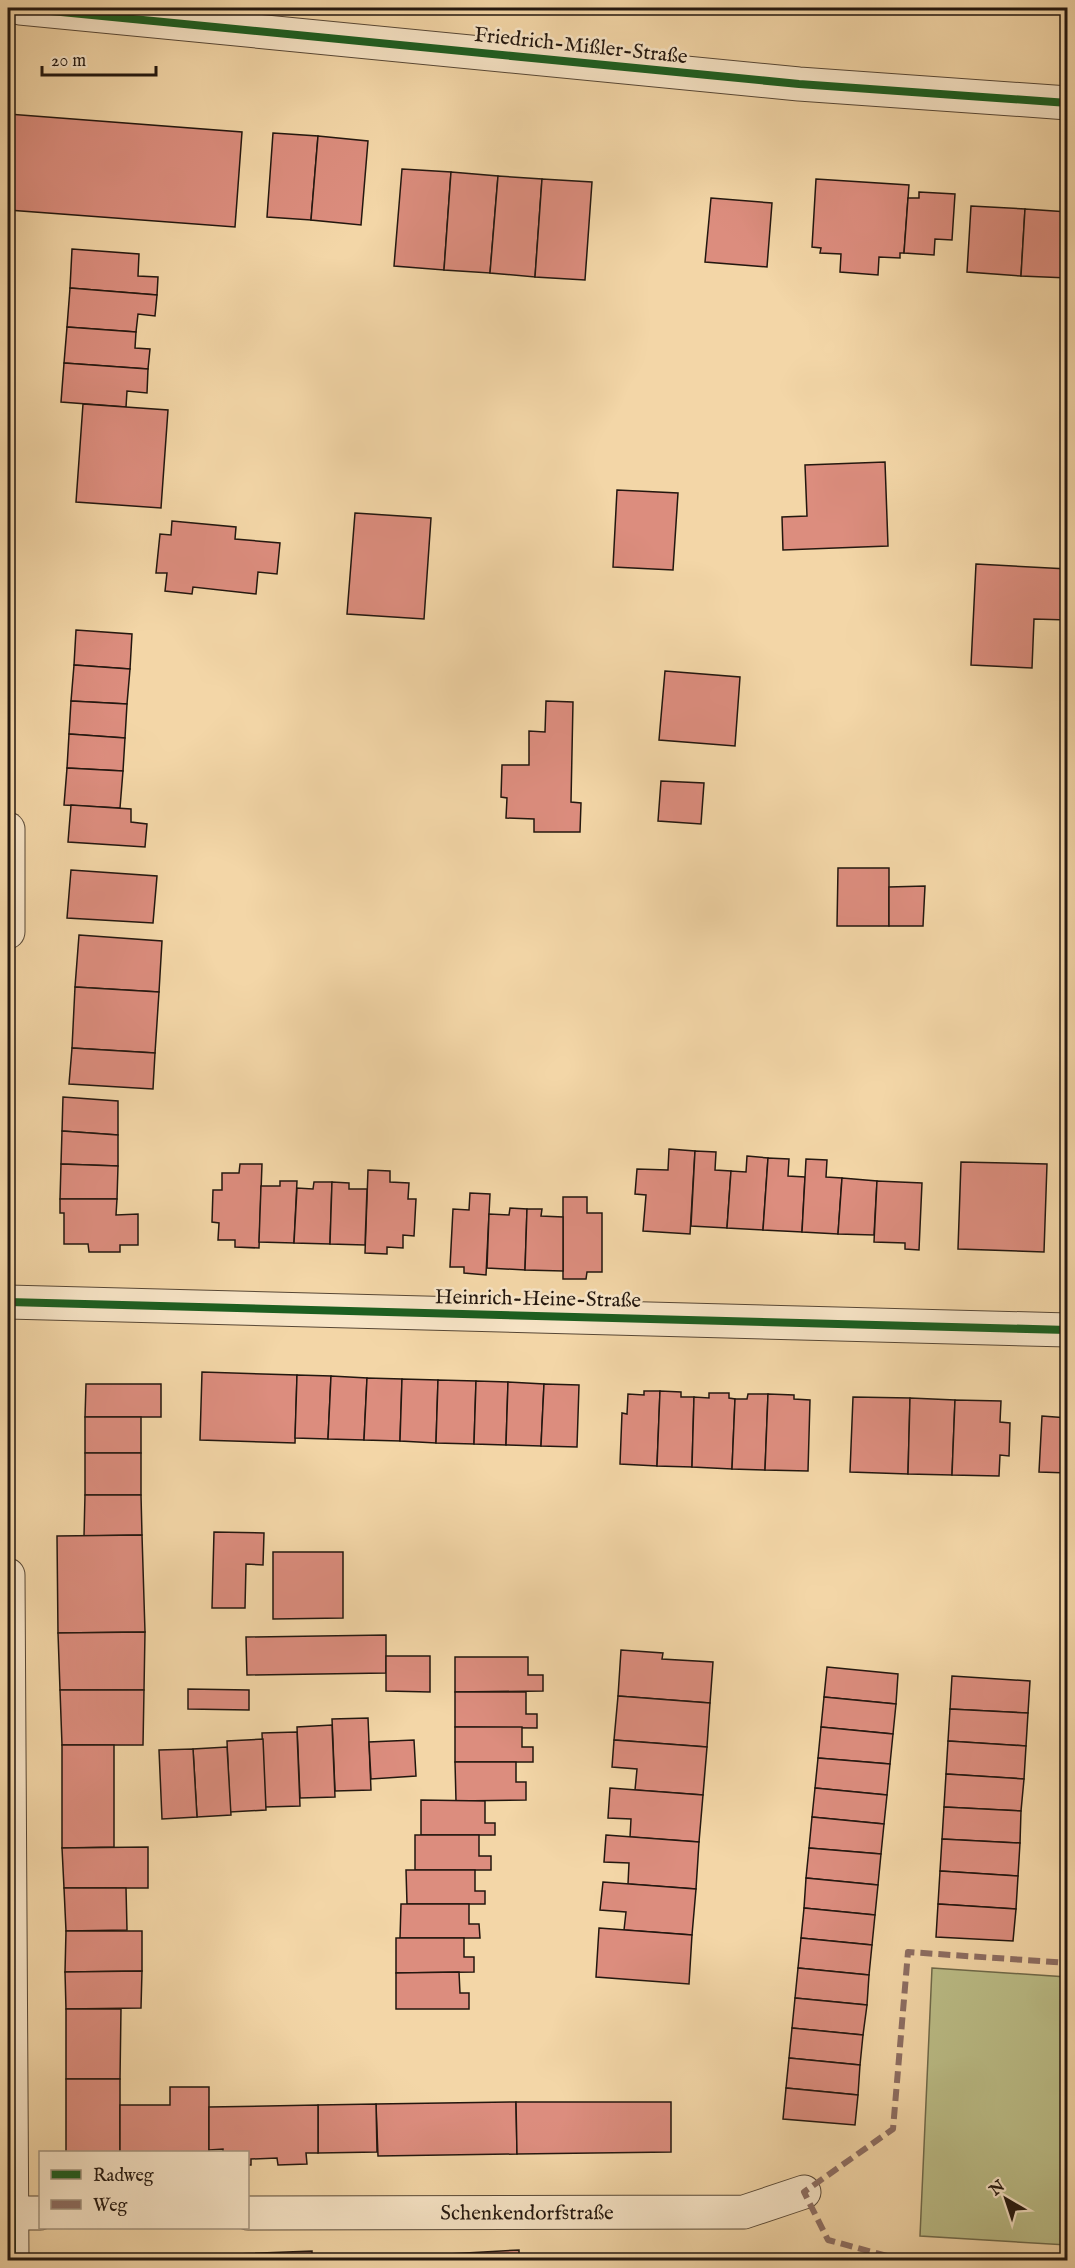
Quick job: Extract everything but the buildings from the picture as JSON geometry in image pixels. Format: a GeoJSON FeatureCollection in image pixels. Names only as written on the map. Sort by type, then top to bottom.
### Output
{"type":"FeatureCollection","features":[{"type":"Feature","properties":{"kind":"street","name":"Friedrich-Mißler-Straße"},"geometry":{"type":"LineString","coordinates":[[20,8],[799,84],[1068,103]]}},
{"type":"Feature","properties":{"kind":"street"},"geometry":{"type":"LineString","coordinates":[[8,829],[8,932]]}},
{"type":"Feature","properties":{"kind":"street","name":"Heinrich-Heine-Straße"},"geometry":{"type":"LineString","coordinates":[[8,1302],[1068,1330]]}},
{"type":"Feature","properties":{"kind":"street"},"geometry":{"type":"LineString","coordinates":[[8,1575],[8,1796],[26,2213],[12,2260]]}},
{"type":"Feature","properties":{"kind":"street","name":"Schenkendorfstraße"},"geometry":{"type":"LineString","coordinates":[[249,2213],[744,2212],[804,2192]]}},
{"type":"Feature","properties":{"kind":"green space"},"geometry":{"type":"Polygon","coordinates":[[[932,1968],[1067,1977],[1067,2245],[920,2236],[932,1968]]]}},
{"type":"Feature","properties":{"kind":"marked path"},"geometry":{"type":"LineString","coordinates":[[959,2260],[887,2256],[828,2240],[804,2192],[893,2129],[908,1952],[1068,1963]]}},
{"type":"Feature","properties":{"kind":"cycle path"},"geometry":{"type":"LineString","coordinates":[[20,8],[799,84],[1068,103]]}},
{"type":"Feature","properties":{"kind":"cycle path"},"geometry":{"type":"LineString","coordinates":[[8,829],[8,932]]}},
{"type":"Feature","properties":{"kind":"cycle path"},"geometry":{"type":"LineString","coordinates":[[8,1302],[1068,1330]]}},
{"type":"Feature","properties":{"kind":"cycle path"},"geometry":{"type":"LineString","coordinates":[[8,1575],[12,2260]]}}]}
